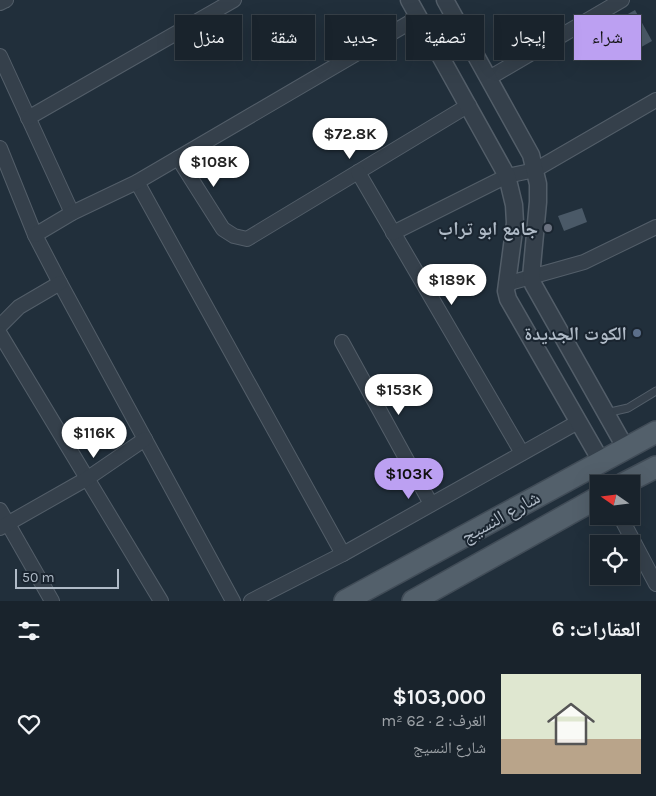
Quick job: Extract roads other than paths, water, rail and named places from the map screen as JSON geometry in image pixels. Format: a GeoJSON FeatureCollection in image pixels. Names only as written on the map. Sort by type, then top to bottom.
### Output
{"type":"FeatureCollection","features":[{"type":"Feature","properties":{"kind":"main road","name":"شارع النسيج"},"geometry":{"type":"LineString","coordinates":[[345,601],[625,447],[656,432]]}},
{"type":"Feature","properties":{"kind":"main road"},"geometry":{"type":"LineString","coordinates":[[640,475],[656,467]]}},
{"type":"Feature","properties":{"kind":"main road","name":"شارع النسيج"},"geometry":{"type":"LineString","coordinates":[[413,601],[590,502]]}},
{"type":"Feature","properties":{"kind":"street"},"geometry":{"type":"LineString","coordinates":[[0,3],[6,0]]}},
{"type":"Feature","properties":{"kind":"street"},"geometry":{"type":"LineString","coordinates":[[28,118],[234,0]]}},
{"type":"Feature","properties":{"kind":"street"},"geometry":{"type":"LineString","coordinates":[[409,0],[418,15]]}},
{"type":"Feature","properties":{"kind":"street"},"geometry":{"type":"LineString","coordinates":[[445,0],[525,142],[535,170],[538,202],[531,277],[625,447]]}},
{"type":"Feature","properties":{"kind":"street"},"geometry":{"type":"LineString","coordinates":[[489,78],[622,0]]}},
{"type":"Feature","properties":{"kind":"street"},"geometry":{"type":"LineString","coordinates":[[36,235],[72,213],[137,182],[406,25]]}},
{"type":"Feature","properties":{"kind":"street"},"geometry":{"type":"LineString","coordinates":[[0,56],[72,213]]}},
{"type":"Feature","properties":{"kind":"street"},"geometry":{"type":"LineString","coordinates":[[443,60],[508,176],[514,205],[515,223],[506,284],[506,291],[512,307],[601,461]]}},
{"type":"Feature","properties":{"kind":"street"},"geometry":{"type":"LineString","coordinates":[[393,233],[508,176],[535,170],[656,100]]}},
{"type":"Feature","properties":{"kind":"street"},"geometry":{"type":"LineString","coordinates":[[178,158],[223,229],[242,238],[251,237],[469,105]]}},
{"type":"Feature","properties":{"kind":"street"},"geometry":{"type":"LineString","coordinates":[[0,148],[36,235],[60,284],[233,601]]}},
{"type":"Feature","properties":{"kind":"street"},"geometry":{"type":"LineString","coordinates":[[358,172],[522,453]]}},
{"type":"Feature","properties":{"kind":"street"},"geometry":{"type":"LineString","coordinates":[[0,181],[14,181]]}},
{"type":"Feature","properties":{"kind":"street"},"geometry":{"type":"LineString","coordinates":[[137,182],[343,554]]}},
{"type":"Feature","properties":{"kind":"street"},"geometry":{"type":"LineString","coordinates":[[506,284],[584,262],[656,227]]}},
{"type":"Feature","properties":{"kind":"street"},"geometry":{"type":"LineString","coordinates":[[0,326],[19,307],[60,284]]}},
{"type":"Feature","properties":{"kind":"street"},"geometry":{"type":"LineString","coordinates":[[0,334],[162,601]]}},
{"type":"Feature","properties":{"kind":"street"},"geometry":{"type":"LineString","coordinates":[[342,342],[431,504]]}},
{"type":"Feature","properties":{"kind":"street"},"geometry":{"type":"LineString","coordinates":[[251,601],[343,554],[578,422]]}},
{"type":"Feature","properties":{"kind":"street"},"geometry":{"type":"LineString","coordinates":[[4,526],[88,478],[145,440]]}},
{"type":"Feature","properties":{"kind":"street"},"geometry":{"type":"LineString","coordinates":[[0,510],[4,526],[52,601]]}},
{"type":"Feature","properties":{"kind":"street"},"geometry":{"type":"LineString","coordinates":[[625,525],[656,584]]}},
{"type":"Feature","properties":{"kind":"lane"},"geometry":{"type":"LineString","coordinates":[[606,413],[628,408],[656,391]]}},
{"type":"Feature","properties":{"kind":"place","name":"جامع ابو تراب"},"geometry":{"type":"Point","coordinates":[548,228]}},
{"type":"Feature","properties":{"kind":"place","name":"الكوت الجديدة"},"geometry":{"type":"Point","coordinates":[637,333]}}]}
